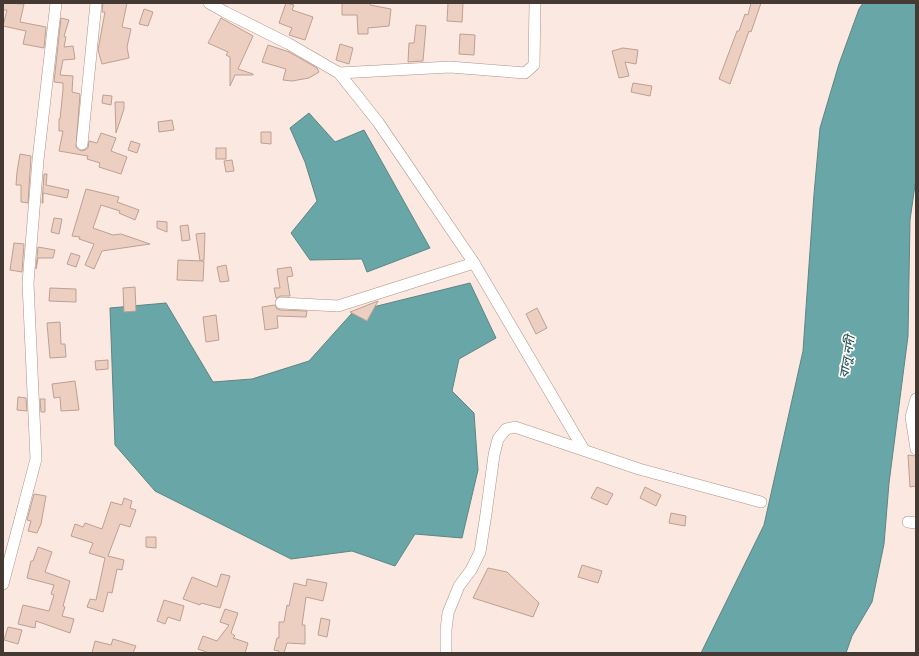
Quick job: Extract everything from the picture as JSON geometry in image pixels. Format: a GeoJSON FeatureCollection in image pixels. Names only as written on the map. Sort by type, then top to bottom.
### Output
{"type":"FeatureCollection","features":[{"type":"Feature","properties":{"kind":"street"},"geometry":{"type":"LineString","coordinates":[[3,584],[36,459],[28,283],[38,160],[56,3]]}},
{"type":"Feature","properties":{"kind":"street"},"geometry":{"type":"LineString","coordinates":[[82,144],[96,3]]}},
{"type":"Feature","properties":{"kind":"street"},"geometry":{"type":"LineString","coordinates":[[209,3],[289,44],[339,73],[378,122],[474,263],[584,450]]}},
{"type":"Feature","properties":{"kind":"street"},"geometry":{"type":"LineString","coordinates":[[339,73],[450,67],[525,73],[534,65],[535,3]]}},
{"type":"Feature","properties":{"kind":"street"},"geometry":{"type":"LineString","coordinates":[[281,304],[338,306],[474,263]]}},
{"type":"Feature","properties":{"kind":"street"},"geometry":{"type":"LineString","coordinates":[[916,399],[911,417],[916,449]]}},
{"type":"Feature","properties":{"kind":"street"},"geometry":{"type":"LineString","coordinates":[[446,653],[448,613],[459,586],[471,570],[480,552],[494,455],[498,439],[506,429],[515,427],[639,469],[761,502]]}},
{"type":"Feature","properties":{"kind":"water","name":"বালু নদী"},"geometry":{"type":"Polygon","coordinates":[[[863,3],[916,3],[916,178],[910,220],[908,336],[889,483],[884,544],[872,602],[852,636],[846,653],[701,653],[764,525],[803,351],[820,128],[839,64],[859,9],[863,3]]]}},
{"type":"Feature","properties":{"kind":"water"},"geometry":{"type":"Polygon","coordinates":[[[309,113],[335,142],[364,130],[430,248],[367,272],[362,259],[310,260],[291,233],[317,201],[305,162],[290,128],[309,113]]]}},
{"type":"Feature","properties":{"kind":"water"},"geometry":{"type":"Polygon","coordinates":[[[470,283],[496,338],[459,359],[452,391],[474,413],[478,470],[462,538],[415,534],[395,566],[352,551],[291,559],[155,491],[115,445],[110,308],[166,303],[213,382],[252,379],[309,361],[353,312],[470,283]]]}},
{"type":"Feature","properties":{"kind":"building"},"geometry":{"type":"Polygon","coordinates":[[[3,3],[24,4],[20,22],[46,27],[44,48],[23,44],[26,31],[3,26],[7,10],[3,10],[3,3]]]}},
{"type":"Feature","properties":{"kind":"building"},"geometry":{"type":"Polygon","coordinates":[[[103,3],[127,3],[122,27],[131,29],[127,47],[129,58],[102,64],[98,50],[105,12],[102,12],[103,3]]]}},
{"type":"Feature","properties":{"kind":"building"},"geometry":{"type":"Polygon","coordinates":[[[286,3],[294,5],[292,10],[313,17],[305,40],[289,35],[292,28],[279,23],[286,3]]]}},
{"type":"Feature","properties":{"kind":"building"},"geometry":{"type":"Polygon","coordinates":[[[342,3],[371,3],[370,5],[391,9],[389,26],[368,28],[368,34],[358,34],[357,15],[342,15],[342,3]]]}},
{"type":"Feature","properties":{"kind":"building"},"geometry":{"type":"Polygon","coordinates":[[[448,3],[463,3],[462,22],[447,21],[448,3]]]}},
{"type":"Feature","properties":{"kind":"building"},"geometry":{"type":"Polygon","coordinates":[[[751,3],[761,3],[730,84],[719,79],[737,31],[739,31],[745,14],[748,15],[751,3]]]}},
{"type":"Feature","properties":{"kind":"building"},"geometry":{"type":"Polygon","coordinates":[[[144,9],[153,12],[148,26],[139,24],[144,9]]]}},
{"type":"Feature","properties":{"kind":"building"},"geometry":{"type":"Polygon","coordinates":[[[61,18],[69,20],[64,36],[66,37],[64,47],[73,46],[75,59],[63,60],[60,75],[73,76],[72,92],[80,94],[76,147],[81,151],[85,150],[88,148],[89,141],[97,143],[101,133],[116,138],[111,151],[127,157],[121,174],[99,167],[100,163],[87,159],[88,156],[59,151],[63,131],[59,131],[59,119],[63,83],[54,82],[61,18]]]}},
{"type":"Feature","properties":{"kind":"building"},"geometry":{"type":"Polygon","coordinates":[[[221,18],[253,36],[238,69],[253,75],[235,75],[230,86],[230,57],[226,55],[228,52],[208,43],[221,18]]]}},
{"type":"Feature","properties":{"kind":"building"},"geometry":{"type":"Polygon","coordinates":[[[416,25],[426,26],[423,61],[408,62],[409,43],[414,43],[416,25]]]}},
{"type":"Feature","properties":{"kind":"building"},"geometry":{"type":"Polygon","coordinates":[[[460,34],[475,35],[474,55],[459,54],[460,34]]]}},
{"type":"Feature","properties":{"kind":"building"},"geometry":{"type":"Polygon","coordinates":[[[340,44],[353,48],[349,64],[336,60],[340,44]]]}},
{"type":"Feature","properties":{"kind":"building"},"geometry":{"type":"Polygon","coordinates":[[[268,45],[289,52],[317,68],[319,72],[309,78],[292,81],[283,80],[286,69],[262,62],[268,45]]]}},
{"type":"Feature","properties":{"kind":"building"},"geometry":{"type":"Polygon","coordinates":[[[623,48],[638,50],[636,64],[625,62],[629,76],[619,78],[612,51],[623,48]]]}},
{"type":"Feature","properties":{"kind":"building"},"geometry":{"type":"Polygon","coordinates":[[[633,83],[652,86],[650,96],[631,92],[633,83]]]}},
{"type":"Feature","properties":{"kind":"building"},"geometry":{"type":"Polygon","coordinates":[[[103,95],[112,96],[111,105],[102,103],[103,95]]]}},
{"type":"Feature","properties":{"kind":"building"},"geometry":{"type":"Polygon","coordinates":[[[115,102],[124,102],[124,109],[116,133],[115,102]]]}},
{"type":"Feature","properties":{"kind":"building"},"geometry":{"type":"Polygon","coordinates":[[[172,120],[174,130],[159,132],[158,122],[172,120]]]}},
{"type":"Feature","properties":{"kind":"building"},"geometry":{"type":"Polygon","coordinates":[[[261,132],[271,132],[271,144],[261,143],[261,132]]]}},
{"type":"Feature","properties":{"kind":"building"},"geometry":{"type":"Polygon","coordinates":[[[131,141],[140,144],[137,153],[128,150],[131,141]]]}},
{"type":"Feature","properties":{"kind":"building"},"geometry":{"type":"Polygon","coordinates":[[[216,148],[226,148],[226,159],[216,159],[216,148]]]}},
{"type":"Feature","properties":{"kind":"building"},"geometry":{"type":"Polygon","coordinates":[[[20,154],[31,156],[28,203],[21,202],[21,185],[16,185],[20,154]]]}},
{"type":"Feature","properties":{"kind":"building"},"geometry":{"type":"Polygon","coordinates":[[[232,160],[234,171],[226,172],[224,161],[232,160]]]}},
{"type":"Feature","properties":{"kind":"building"},"geometry":{"type":"Polygon","coordinates":[[[44,174],[47,174],[46,185],[69,190],[67,198],[43,193],[42,203],[44,174]]]}},
{"type":"Feature","properties":{"kind":"building"},"geometry":{"type":"Polygon","coordinates":[[[86,189],[119,197],[117,202],[139,210],[135,220],[119,213],[120,211],[101,205],[93,228],[113,235],[121,234],[150,244],[102,251],[94,269],[85,265],[94,244],[79,239],[80,237],[72,236],[86,189]]]}},
{"type":"Feature","properties":{"kind":"building"},"geometry":{"type":"Polygon","coordinates":[[[54,218],[62,219],[59,234],[51,232],[54,218]]]}},
{"type":"Feature","properties":{"kind":"building"},"geometry":{"type":"Polygon","coordinates":[[[157,221],[167,222],[167,232],[157,228],[157,221]]]}},
{"type":"Feature","properties":{"kind":"building"},"geometry":{"type":"Polygon","coordinates":[[[188,225],[190,240],[182,241],[180,226],[188,225]]]}},
{"type":"Feature","properties":{"kind":"building"},"geometry":{"type":"Polygon","coordinates":[[[205,233],[204,260],[200,261],[196,234],[205,233]]]}},
{"type":"Feature","properties":{"kind":"building"},"geometry":{"type":"Polygon","coordinates":[[[14,243],[24,244],[22,272],[10,270],[14,243]]]}},
{"type":"Feature","properties":{"kind":"building"},"geometry":{"type":"Polygon","coordinates":[[[38,247],[55,250],[53,258],[38,258],[36,269],[38,247]]]}},
{"type":"Feature","properties":{"kind":"building"},"geometry":{"type":"Polygon","coordinates":[[[71,253],[80,256],[76,267],[67,264],[71,253]]]}},
{"type":"Feature","properties":{"kind":"building"},"geometry":{"type":"Polygon","coordinates":[[[178,260],[204,261],[203,281],[177,280],[178,260]]]}},
{"type":"Feature","properties":{"kind":"building"},"geometry":{"type":"Polygon","coordinates":[[[226,265],[229,281],[220,282],[217,267],[226,265]]]}},
{"type":"Feature","properties":{"kind":"building"},"geometry":{"type":"Polygon","coordinates":[[[291,267],[293,276],[287,277],[290,296],[281,296],[276,298],[274,288],[280,288],[277,269],[291,267]]]}},
{"type":"Feature","properties":{"kind":"building"},"geometry":{"type":"Polygon","coordinates":[[[135,287],[136,311],[124,312],[123,288],[135,287]]]}},
{"type":"Feature","properties":{"kind":"building"},"geometry":{"type":"Polygon","coordinates":[[[50,288],[76,289],[76,302],[49,301],[50,288]]]}},
{"type":"Feature","properties":{"kind":"building"},"geometry":{"type":"Polygon","coordinates":[[[378,301],[367,321],[350,312],[378,301]]]}},
{"type":"Feature","properties":{"kind":"building"},"geometry":{"type":"Polygon","coordinates":[[[275,305],[277,309],[281,310],[307,311],[306,317],[277,316],[278,328],[265,330],[262,307],[275,305]]]}},
{"type":"Feature","properties":{"kind":"building"},"geometry":{"type":"Polygon","coordinates":[[[537,308],[547,328],[536,334],[526,314],[537,308]]]}},
{"type":"Feature","properties":{"kind":"building"},"geometry":{"type":"Polygon","coordinates":[[[216,315],[219,340],[206,342],[203,317],[216,315]]]}},
{"type":"Feature","properties":{"kind":"building"},"geometry":{"type":"Polygon","coordinates":[[[60,322],[61,344],[65,344],[66,357],[50,358],[47,323],[60,322]]]}},
{"type":"Feature","properties":{"kind":"building"},"geometry":{"type":"Polygon","coordinates":[[[108,360],[108,369],[96,370],[95,361],[108,360]]]}},
{"type":"Feature","properties":{"kind":"building"},"geometry":{"type":"Polygon","coordinates":[[[75,381],[79,410],[61,411],[60,397],[54,398],[52,384],[75,381]]]}},
{"type":"Feature","properties":{"kind":"building"},"geometry":{"type":"Polygon","coordinates":[[[18,397],[26,398],[27,411],[17,410],[18,397]]]}},
{"type":"Feature","properties":{"kind":"building"},"geometry":{"type":"Polygon","coordinates":[[[40,399],[45,399],[45,412],[41,412],[40,399]]]}},
{"type":"Feature","properties":{"kind":"building"},"geometry":{"type":"Polygon","coordinates":[[[908,455],[916,456],[916,486],[910,487],[908,455]]]}},
{"type":"Feature","properties":{"kind":"building"},"geometry":{"type":"Polygon","coordinates":[[[597,487],[613,494],[607,505],[591,498],[597,487]]]}},
{"type":"Feature","properties":{"kind":"building"},"geometry":{"type":"Polygon","coordinates":[[[645,487],[661,495],[656,506],[640,498],[645,487]]]}},
{"type":"Feature","properties":{"kind":"building"},"geometry":{"type":"Polygon","coordinates":[[[34,494],[46,496],[41,524],[37,533],[28,531],[31,521],[27,520],[34,494]]]}},
{"type":"Feature","properties":{"kind":"building"},"geometry":{"type":"Polygon","coordinates":[[[124,498],[132,501],[130,508],[136,510],[130,527],[120,524],[108,556],[124,560],[122,570],[117,569],[112,593],[108,592],[103,612],[87,607],[90,599],[96,600],[105,558],[89,553],[93,543],[71,536],[75,524],[83,527],[85,523],[102,529],[111,502],[122,505],[124,498]]]}},
{"type":"Feature","properties":{"kind":"building"},"geometry":{"type":"Polygon","coordinates":[[[671,513],[686,516],[685,526],[669,523],[671,513]]]}},
{"type":"Feature","properties":{"kind":"building"},"geometry":{"type":"Polygon","coordinates":[[[146,537],[156,537],[156,548],[146,547],[146,537]]]}},
{"type":"Feature","properties":{"kind":"building"},"geometry":{"type":"Polygon","coordinates":[[[38,547],[52,552],[45,572],[70,581],[63,606],[65,607],[62,616],[74,619],[70,633],[36,621],[35,628],[18,624],[23,605],[49,611],[54,595],[51,594],[54,585],[27,578],[31,561],[33,561],[38,547]]]}},
{"type":"Feature","properties":{"kind":"building"},"geometry":{"type":"Polygon","coordinates":[[[582,565],[602,571],[598,583],[578,577],[582,565]]]}},
{"type":"Feature","properties":{"kind":"building"},"geometry":{"type":"Polygon","coordinates":[[[488,568],[507,572],[539,603],[533,617],[473,598],[488,568]]]}},
{"type":"Feature","properties":{"kind":"building"},"geometry":{"type":"Polygon","coordinates":[[[221,574],[230,576],[220,608],[201,603],[200,605],[183,599],[192,577],[217,587],[221,574]]]}},
{"type":"Feature","properties":{"kind":"building"},"geometry":{"type":"Polygon","coordinates":[[[307,579],[327,583],[323,601],[306,597],[302,625],[305,625],[305,644],[287,643],[284,653],[279,653],[279,651],[274,650],[277,638],[279,638],[279,622],[284,622],[287,605],[289,606],[294,583],[306,586],[307,579]]]}},
{"type":"Feature","properties":{"kind":"building"},"geometry":{"type":"Polygon","coordinates":[[[164,600],[184,606],[180,621],[168,617],[165,624],[157,621],[164,600]]]}},
{"type":"Feature","properties":{"kind":"building"},"geometry":{"type":"Polygon","coordinates":[[[225,609],[238,613],[231,633],[235,636],[233,638],[248,643],[245,653],[209,653],[198,649],[203,636],[217,641],[229,625],[220,622],[225,609]]]}},
{"type":"Feature","properties":{"kind":"building"},"geometry":{"type":"Polygon","coordinates":[[[321,618],[330,620],[327,637],[318,635],[321,618]]]}},
{"type":"Feature","properties":{"kind":"building"},"geometry":{"type":"Polygon","coordinates":[[[8,627],[22,630],[18,644],[4,640],[8,627]]]}},
{"type":"Feature","properties":{"kind":"building"},"geometry":{"type":"Polygon","coordinates":[[[113,639],[136,646],[133,653],[92,653],[95,641],[111,645],[113,639]]]}}]}
